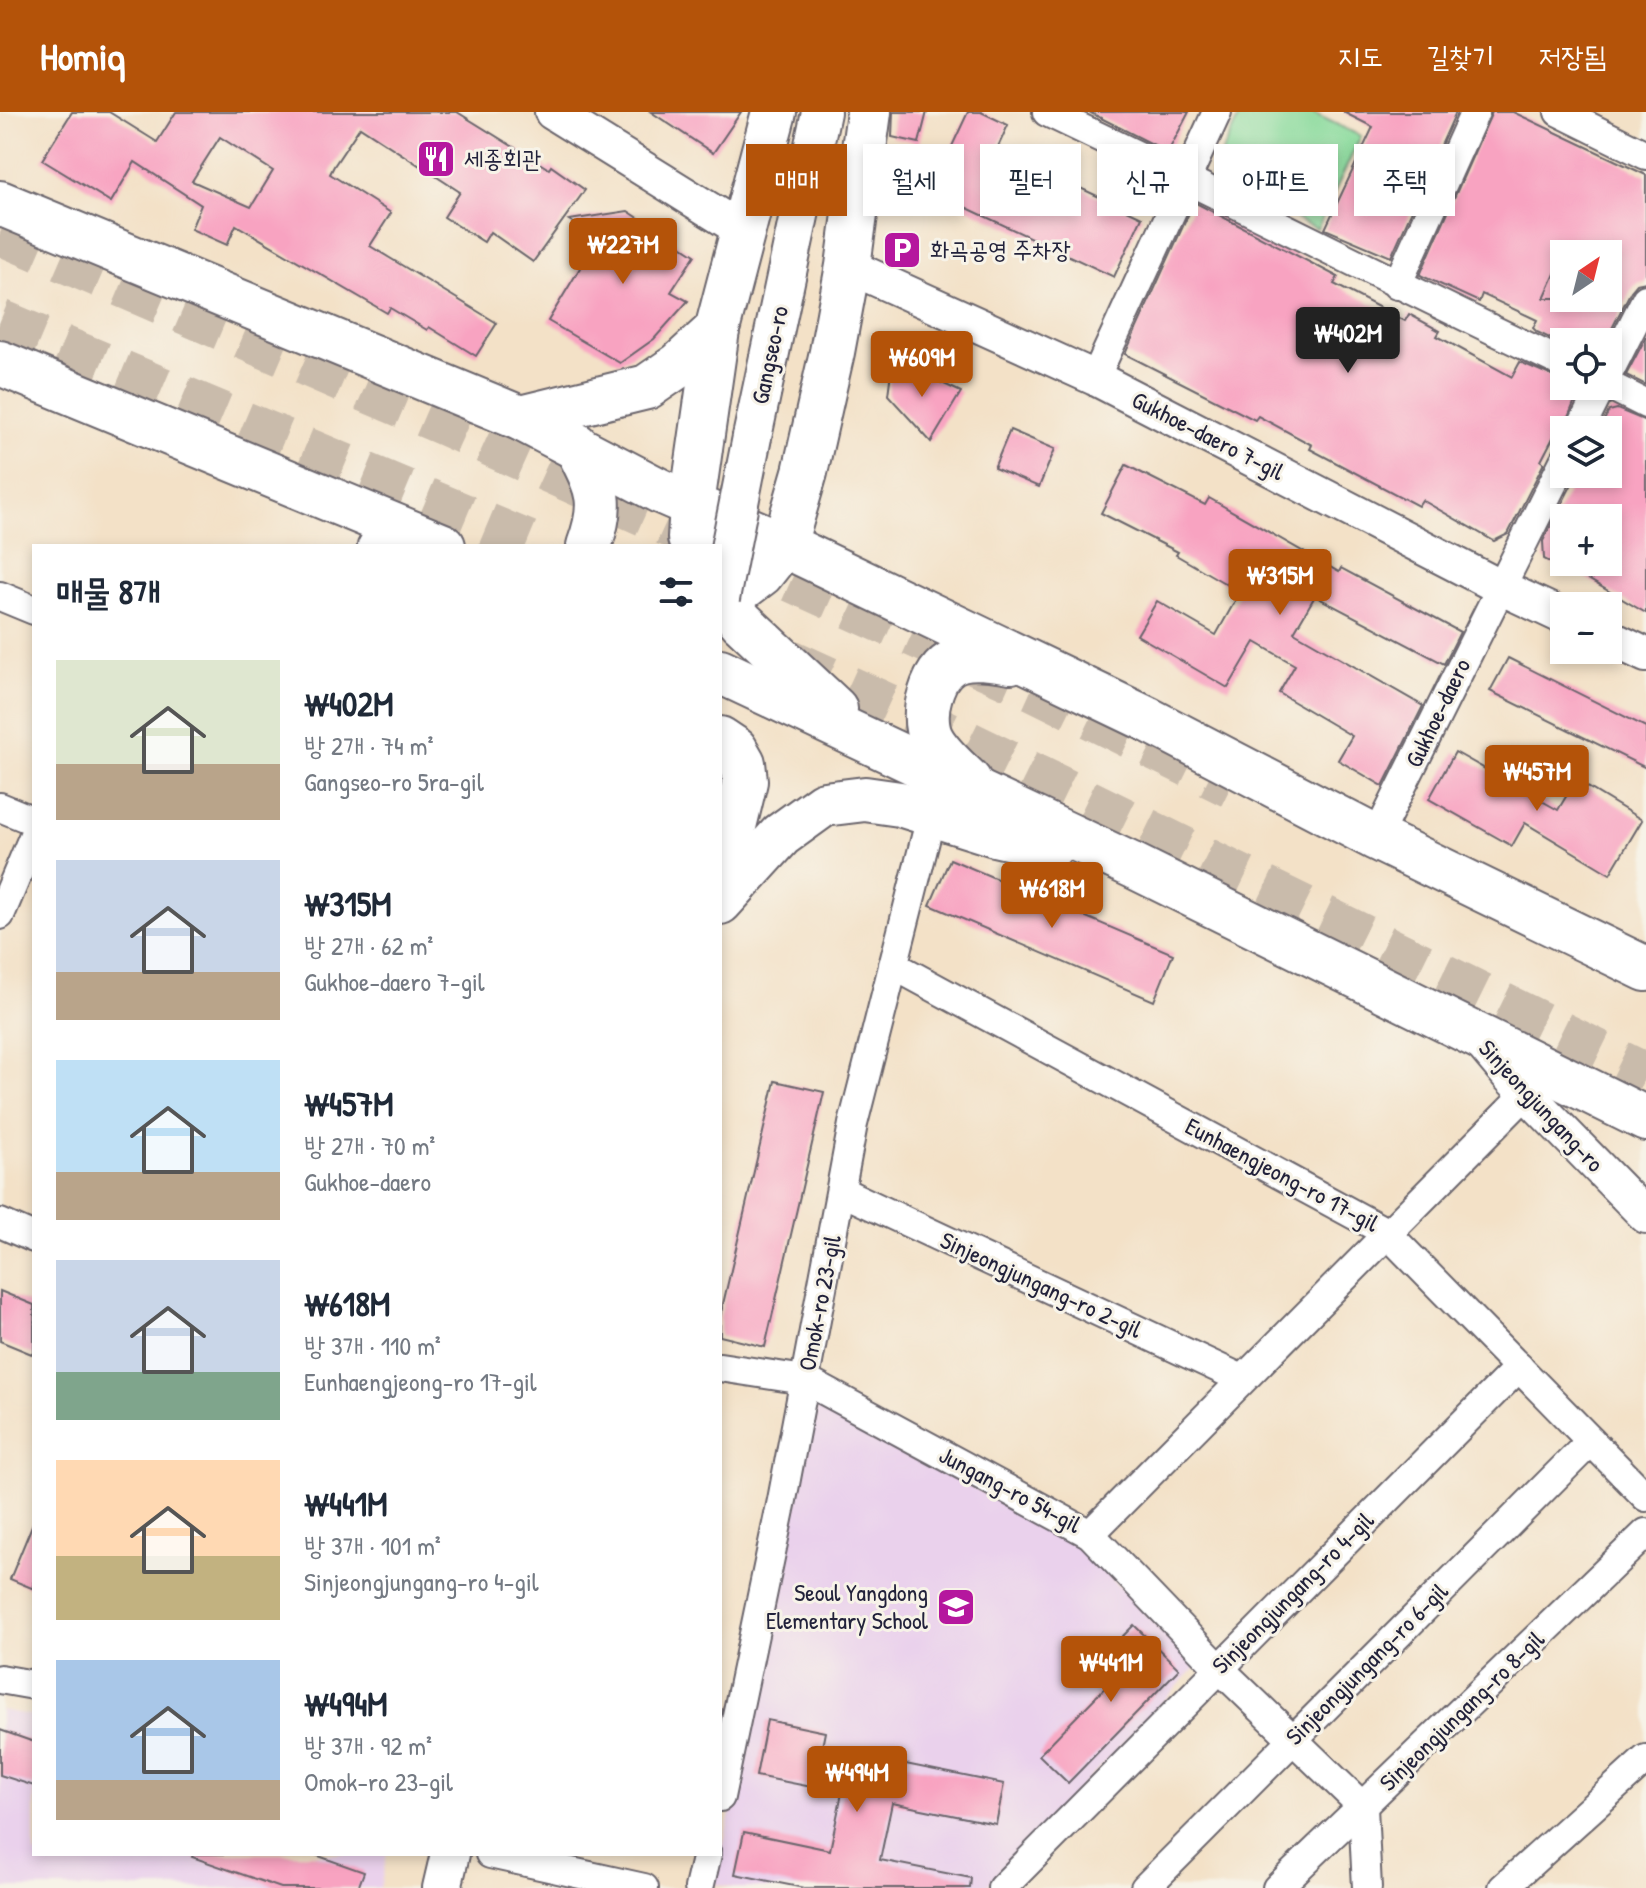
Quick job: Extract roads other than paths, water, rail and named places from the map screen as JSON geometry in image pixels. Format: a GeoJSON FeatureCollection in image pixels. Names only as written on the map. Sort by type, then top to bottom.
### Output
{"type":"FeatureCollection","features":[{"type":"Feature","properties":{"kind":"main road"},"geometry":{"type":"LineString","coordinates":[[693,525],[717,330],[774,112]]}},
{"type":"Feature","properties":{"kind":"main road","name":"Gangseo-ro"},"geometry":{"type":"LineString","coordinates":[[722,588],[821,112]]}},
{"type":"Feature","properties":{"kind":"main road"},"geometry":{"type":"LineString","coordinates":[[722,597],[736,593],[761,574],[788,532],[809,457],[848,266],[869,112]]}},
{"type":"Feature","properties":{"kind":"main road"},"geometry":{"type":"LineString","coordinates":[[0,203],[520,418],[660,491],[693,525],[788,532],[864,584],[1149,720],[1376,838],[1646,969]]}},
{"type":"Feature","properties":{"kind":"main road"},"geometry":{"type":"LineString","coordinates":[[520,418],[647,387],[679,365],[717,330]]}},
{"type":"Feature","properties":{"kind":"main road"},"geometry":{"type":"LineString","coordinates":[[0,363],[411,539]]}},
{"type":"Feature","properties":{"kind":"main road"},"geometry":{"type":"LineString","coordinates":[[704,420],[716,446],[733,467],[754,478],[809,457]]}},
{"type":"Feature","properties":{"kind":"main road"},"geometry":{"type":"LineString","coordinates":[[576,445],[596,486],[599,506],[590,544]]}},
{"type":"Feature","properties":{"kind":"main road"},"geometry":{"type":"LineString","coordinates":[[722,600],[793,671],[870,740]]}},
{"type":"Feature","properties":{"kind":"main road"},"geometry":{"type":"LineString","coordinates":[[980,792],[930,737],[926,707],[934,681],[943,668],[955,660],[976,656],[1033,665]]}},
{"type":"Feature","properties":{"kind":"main road"},"geometry":{"type":"LineString","coordinates":[[722,672],[1134,866],[1646,1119]]}},
{"type":"Feature","properties":{"kind":"main road"},"geometry":{"type":"LineString","coordinates":[[722,740],[735,749],[743,763],[745,781],[722,876]]}},
{"type":"Feature","properties":{"kind":"main road"},"geometry":{"type":"LineString","coordinates":[[722,900],[781,835],[824,804],[865,799],[900,804],[995,834],[1134,866]]}},
{"type":"Feature","properties":{"kind":"main road"},"geometry":{"type":"LineString","coordinates":[[442,1888],[450,1856]]}},
{"type":"Feature","properties":{"kind":"street"},"geometry":{"type":"LineString","coordinates":[[552,112],[742,230]]}},
{"type":"Feature","properties":{"kind":"street"},"geometry":{"type":"LineString","coordinates":[[1047,112],[1114,144]]}},
{"type":"Feature","properties":{"kind":"street"},"geometry":{"type":"LineString","coordinates":[[1198,151],[1217,112]]}},
{"type":"Feature","properties":{"kind":"street"},"geometry":{"type":"LineString","coordinates":[[1397,285],[1475,112]]}},
{"type":"Feature","properties":{"kind":"street"},"geometry":{"type":"LineString","coordinates":[[1559,112],[1646,155]]}},
{"type":"Feature","properties":{"kind":"street"},"geometry":{"type":"LineString","coordinates":[[1198,185],[1397,285],[1550,357]]}},
{"type":"Feature","properties":{"kind":"street"},"geometry":{"type":"LineString","coordinates":[[1095,378],[1168,216]]}},
{"type":"Feature","properties":{"kind":"street","name":"Gukhoe-daero 7-gil"},"geometry":{"type":"LineString","coordinates":[[848,266],[1095,378],[1550,610]]}},
{"type":"Feature","properties":{"kind":"street"},"geometry":{"type":"LineString","coordinates":[[1622,346],[1646,299]]}},
{"type":"Feature","properties":{"kind":"street"},"geometry":{"type":"LineString","coordinates":[[1622,392],[1646,404]]}},
{"type":"Feature","properties":{"kind":"street","name":"Gukhoe-daero"},"geometry":{"type":"LineString","coordinates":[[1376,838],[1550,488]]}},
{"type":"Feature","properties":{"kind":"street"},"geometry":{"type":"LineString","coordinates":[[0,596],[32,609]]}},
{"type":"Feature","properties":{"kind":"street"},"geometry":{"type":"LineString","coordinates":[[1622,644],[1646,655]]}},
{"type":"Feature","properties":{"kind":"street"},"geometry":{"type":"LineString","coordinates":[[0,807],[32,820]]}},
{"type":"Feature","properties":{"kind":"street","name":"Omok-ro 23-gil"},"geometry":{"type":"LineString","coordinates":[[722,1787],[805,1380],[853,1124],[932,813]]}},
{"type":"Feature","properties":{"kind":"street"},"geometry":{"type":"LineString","coordinates":[[0,915],[32,840]]}},
{"type":"Feature","properties":{"kind":"street","name":"Eunhaengjeong-ro 17-gil"},"geometry":{"type":"LineString","coordinates":[[893,965],[1386,1232],[1646,1497]]}},
{"type":"Feature","properties":{"kind":"street","name":"Sinjeongjungang-ro"},"geometry":{"type":"LineString","coordinates":[[1471,1031],[1526,1094],[1646,1216]]}},
{"type":"Feature","properties":{"kind":"street"},"geometry":{"type":"LineString","coordinates":[[1090,1534],[1526,1094]]}},
{"type":"Feature","properties":{"kind":"street","name":"Sinjeongjungang-ro 2-gil"},"geometry":{"type":"LineString","coordinates":[[841,1191],[1242,1379]]}},
{"type":"Feature","properties":{"kind":"street"},"geometry":{"type":"LineString","coordinates":[[0,1223],[32,1237]]}},
{"type":"Feature","properties":{"kind":"street","name":"Jungang-ro 54-gil"},"geometry":{"type":"LineString","coordinates":[[722,1367],[805,1380],[1090,1534],[1218,1667],[1363,1807]]}},
{"type":"Feature","properties":{"kind":"street","name":"Sinjeongjungang-ro 4-gil"},"geometry":{"type":"LineString","coordinates":[[1002,1888],[1519,1367]]}},
{"type":"Feature","properties":{"kind":"street","name":"Sinjeongjungang-ro 6-gil"},"geometry":{"type":"LineString","coordinates":[[1145,1888],[1591,1441]]}},
{"type":"Feature","properties":{"kind":"street","name":"Sinjeongjungang-ro 8-gil"},"geometry":{"type":"LineString","coordinates":[[1277,1888],[1646,1533]]}},
{"type":"Feature","properties":{"kind":"street"},"geometry":{"type":"LineString","coordinates":[[0,1679],[32,1685]]}},
{"type":"Feature","properties":{"kind":"street"},"geometry":{"type":"LineString","coordinates":[[1520,1883],[1646,1759]]}},
{"type":"Feature","properties":{"kind":"street"},"geometry":{"type":"LineString","coordinates":[[1363,1807],[1367,1888]]}},
{"type":"Feature","properties":{"kind":"street"},"geometry":{"type":"LineString","coordinates":[[499,1856],[644,1888]]}},
{"type":"Feature","properties":{"kind":"street"},"geometry":{"type":"LineString","coordinates":[[699,1888],[707,1856]]}},
{"type":"Feature","properties":{"kind":"tunnel"},"geometry":{"type":"LineString","coordinates":[[0,233],[445,424],[711,544]]}},
{"type":"Feature","properties":{"kind":"tunnel"},"geometry":{"type":"LineString","coordinates":[[0,321],[532,544]]}},
{"type":"Feature","properties":{"kind":"tunnel"},"geometry":{"type":"LineString","coordinates":[[731,553],[1036,690],[1231,786]]}},
{"type":"Feature","properties":{"kind":"tunnel"},"geometry":{"type":"LineString","coordinates":[[788,660],[946,732],[1646,1075]]}},
{"type":"Feature","properties":{"kind":"place","name":"세종회관"},"geometry":{"type":"Point","coordinates":[436,159]}},
{"type":"Feature","properties":{"kind":"place","name":"화곡공영 주차장"},"geometry":{"type":"Point","coordinates":[902,250]}},
{"type":"Feature","properties":{"kind":"place","name":"Seoul Yangdong Elementary School"},"geometry":{"type":"Point","coordinates":[956,1607]}}]}
